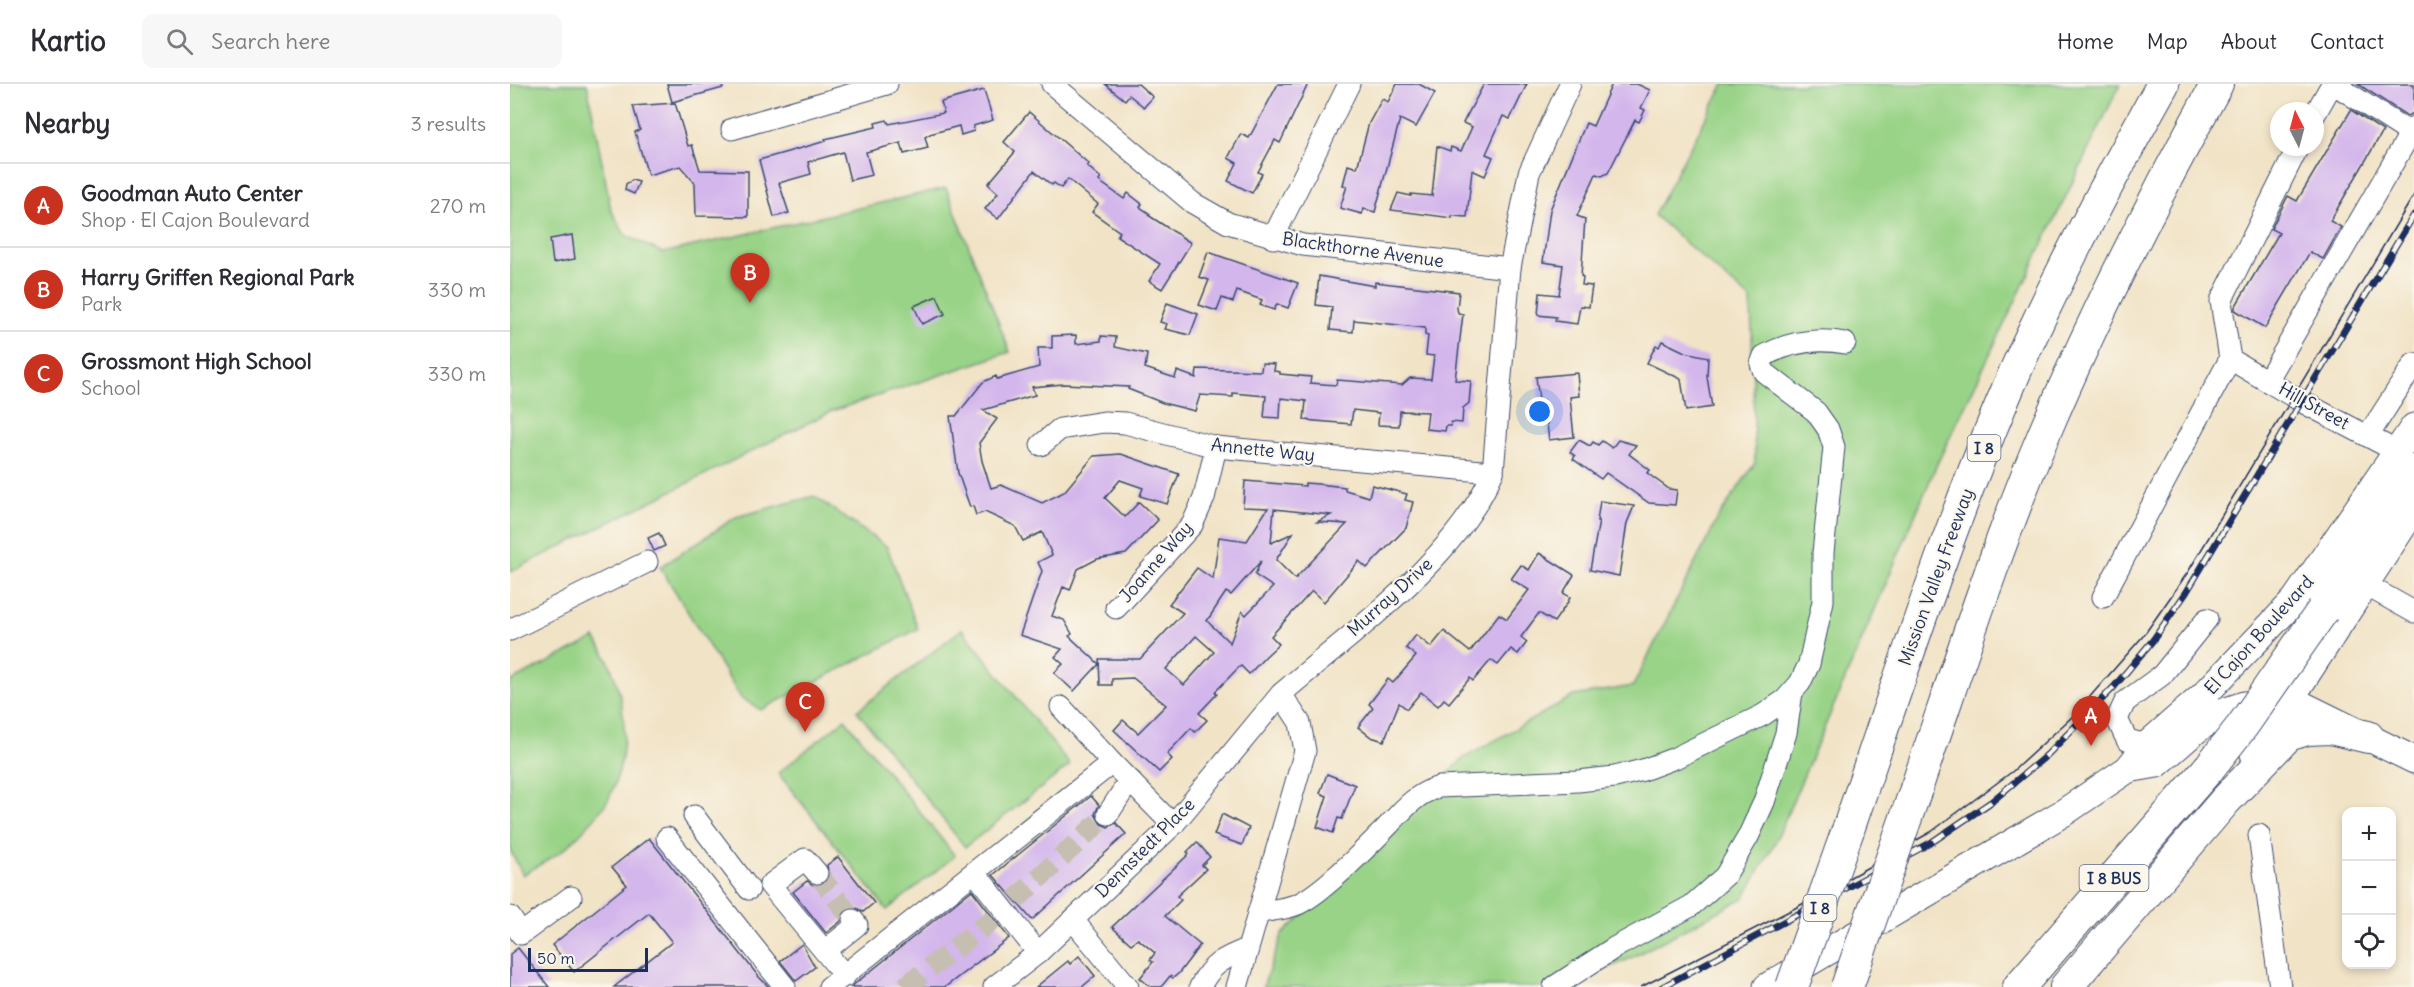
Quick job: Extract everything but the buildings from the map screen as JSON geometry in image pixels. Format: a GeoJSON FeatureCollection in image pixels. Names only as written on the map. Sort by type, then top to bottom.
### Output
{"type":"FeatureCollection","features":[{"type":"Feature","properties":{"kind":"highway","name":"Mission Valley Freeway"},"geometry":{"type":"LineString","coordinates":[[1792,987],[1947,544],[2010,386],[2088,219],[2163,84]]}},
{"type":"Feature","properties":{"kind":"highway"},"geometry":{"type":"LineString","coordinates":[[1847,987],[1998,554],[2048,426],[2114,281],[2217,84]]}},
{"type":"Feature","properties":{"kind":"highway","name":"I 8 BUS"},"geometry":{"type":"LineString","coordinates":[[2019,987],[2209,768],[2243,725],[2309,605],[2406,461]]}},
{"type":"Feature","properties":{"kind":"highway"},"geometry":{"type":"LineString","coordinates":[[2225,801],[2291,698]]}},
{"type":"Feature","properties":{"kind":"highway"},"geometry":{"type":"LineString","coordinates":[[2066,987],[2225,801],[2288,735],[2307,729],[2331,728],[2368,737]]}},
{"type":"Feature","properties":{"kind":"main road","name":"I 8 BUS"},"geometry":{"type":"LineString","coordinates":[[2406,461],[2414,427]]}},
{"type":"Feature","properties":{"kind":"main road"},"geometry":{"type":"LineString","coordinates":[[2291,698],[2414,509]]}},
{"type":"Feature","properties":{"kind":"main road","name":"El Cajon Boulevard"},"geometry":{"type":"LineString","coordinates":[[1767,987],[2063,813],[2128,770],[2147,745],[2309,605]]}},
{"type":"Feature","properties":{"kind":"main road"},"geometry":{"type":"LineString","coordinates":[[2291,698],[2276,664],[2309,605]]}},
{"type":"Feature","properties":{"kind":"main road"},"geometry":{"type":"LineString","coordinates":[[2203,696],[2259,685],[2291,698],[2414,760]]}},
{"type":"Feature","properties":{"kind":"main road","name":"El Cajon Boulevard"},"geometry":{"type":"LineString","coordinates":[[2128,770],[2157,764],[2196,730],[2221,713],[2244,705],[2291,698]]}},
{"type":"Feature","properties":{"kind":"street"},"geometry":{"type":"LineString","coordinates":[[732,129],[887,84]]}},
{"type":"Feature","properties":{"kind":"street"},"geometry":{"type":"LineString","coordinates":[[1273,238],[1349,84]]}},
{"type":"Feature","properties":{"kind":"street","name":"Murray Drive"},"geometry":{"type":"LineString","coordinates":[[1281,694],[1422,572],[1460,527],[1485,491],[1493,472],[1510,268],[1529,173],[1570,84]]}},
{"type":"Feature","properties":{"kind":"street"},"geometry":{"type":"LineString","coordinates":[[2267,381],[2412,130],[2333,84],[2322,102]]}},
{"type":"Feature","properties":{"kind":"street","name":"Blackthorne Avenue"},"geometry":{"type":"LineString","coordinates":[[1056,85],[1193,203],[1228,223],[1303,245],[1510,268]]}},
{"type":"Feature","properties":{"kind":"street"},"geometry":{"type":"LineString","coordinates":[[2103,597],[2230,359],[2221,301],[2294,156]]}},
{"type":"Feature","properties":{"kind":"street"},"geometry":{"type":"LineString","coordinates":[[1258,913],[1298,904],[1322,887],[1380,835],[1411,800],[1428,790],[1439,787],[1578,781],[1615,777],[1643,770],[1739,728],[1774,708],[1792,692],[1800,683],[1809,664],[1823,601],[1823,553],[1834,447],[1828,429],[1816,412],[1764,372],[1761,364],[1764,356],[1788,345],[1826,340],[1845,343]]}},
{"type":"Feature","properties":{"kind":"street","name":"Hill Street"},"geometry":{"type":"LineString","coordinates":[[2230,359],[2368,436],[2406,461]]}},
{"type":"Feature","properties":{"kind":"street"},"geometry":{"type":"LineString","coordinates":[[2368,436],[2414,364]]}},
{"type":"Feature","properties":{"kind":"street","name":"Annette Way"},"geometry":{"type":"LineString","coordinates":[[1041,445],[1060,429],[1104,422],[1125,423],[1216,447],[1493,472]]}},
{"type":"Feature","properties":{"kind":"street","name":"Joanne Way"},"geometry":{"type":"LineString","coordinates":[[1116,608],[1192,525],[1204,498],[1216,447]]}},
{"type":"Feature","properties":{"kind":"street"},"geometry":{"type":"LineString","coordinates":[[510,630],[647,562]]}},
{"type":"Feature","properties":{"kind":"street"},"geometry":{"type":"LineString","coordinates":[[2364,584],[2414,612]]}},
{"type":"Feature","properties":{"kind":"street"},"geometry":{"type":"LineString","coordinates":[[2147,745],[2127,740],[2122,731],[2117,719],[2125,702],[2162,675],[2207,619]]}},
{"type":"Feature","properties":{"kind":"street"},"geometry":{"type":"LineString","coordinates":[[1554,987],[1614,948],[1691,906],[1725,876],[1748,837],[1764,802],[1786,733],[1792,692]]}},
{"type":"Feature","properties":{"kind":"street"},"geometry":{"type":"LineString","coordinates":[[1237,987],[1305,751],[1300,723],[1281,694]]}},
{"type":"Feature","properties":{"kind":"street","name":"Dennstedt Place"},"geometry":{"type":"LineString","coordinates":[[994,987],[1038,953],[1173,825],[1281,694]]}},
{"type":"Feature","properties":{"kind":"street"},"geometry":{"type":"LineString","coordinates":[[1061,707],[1173,825]]}},
{"type":"Feature","properties":{"kind":"street"},"geometry":{"type":"LineString","coordinates":[[770,885],[826,950],[837,981],[976,874],[1112,763]]}},
{"type":"Feature","properties":{"kind":"street"},"geometry":{"type":"LineString","coordinates":[[1108,814],[1130,780]]}},
{"type":"Feature","properties":{"kind":"street"},"geometry":{"type":"LineString","coordinates":[[694,816],[749,889]]}},
{"type":"Feature","properties":{"kind":"street"},"geometry":{"type":"LineString","coordinates":[[2259,835],[2280,987]]}},
{"type":"Feature","properties":{"kind":"street"},"geometry":{"type":"LineString","coordinates":[[667,838],[785,987]]}},
{"type":"Feature","properties":{"kind":"street"},"geometry":{"type":"LineString","coordinates":[[723,909],[749,889],[770,885],[805,859],[817,873]]}},
{"type":"Feature","properties":{"kind":"street"},"geometry":{"type":"LineString","coordinates":[[976,874],[1038,953]]}},
{"type":"Feature","properties":{"kind":"street"},"geometry":{"type":"LineString","coordinates":[[510,917],[521,934],[570,897]]}},
{"type":"Feature","properties":{"kind":"street"},"geometry":{"type":"LineString","coordinates":[[826,950],[857,925],[853,920]]}},
{"type":"Feature","properties":{"kind":"street"},"geometry":{"type":"LineString","coordinates":[[1073,920],[1128,987]]}},
{"type":"Feature","properties":{"kind":"street"},"geometry":{"type":"LineString","coordinates":[[1200,987],[1208,971],[1221,959],[1247,949]]}},
{"type":"Feature","properties":{"kind":"green space"},"geometry":{"type":"Polygon","coordinates":[[[510,84],[587,84],[611,210],[625,235],[663,253],[946,188],[1010,352],[832,411],[510,572],[510,84]]]}},
{"type":"Feature","properties":{"kind":"green space"},"geometry":{"type":"Polygon","coordinates":[[[1724,84],[2120,84],[1937,464],[1775,843],[1744,898],[1627,960],[1562,987],[1263,987],[1282,935],[1464,758],[1573,696],[1633,686],[1718,518],[1755,463],[1751,300],[1654,215],[1724,84]]]}},
{"type":"Feature","properties":{"kind":"green space"},"geometry":{"type":"Polygon","coordinates":[[[814,496],[887,547],[918,629],[761,710],[741,698],[660,567],[736,517],[814,496]]]}},
{"type":"Feature","properties":{"kind":"green space"},"geometry":{"type":"Polygon","coordinates":[[[962,629],[1070,765],[965,847],[857,711],[962,629]]]}},
{"type":"Feature","properties":{"kind":"green space"},"geometry":{"type":"Polygon","coordinates":[[[595,638],[606,656],[620,696],[624,738],[616,780],[605,805],[579,835],[558,853],[523,875],[510,850],[510,682],[595,638]]]}},
{"type":"Feature","properties":{"kind":"green space"},"geometry":{"type":"Polygon","coordinates":[[[845,719],[955,856],[887,910],[778,773],[845,719]]]}},
{"type":"Feature","properties":{"kind":"tunnel"},"geometry":{"type":"LineString","coordinates":[[1015,900],[1108,814]]}},
{"type":"Feature","properties":{"kind":"tunnel"},"geometry":{"type":"LineString","coordinates":[[817,873],[853,920]]}},
{"type":"Feature","properties":{"kind":"tunnel"},"geometry":{"type":"LineString","coordinates":[[905,987],[993,919]]}},
{"type":"Feature","properties":{"kind":"tram line"},"geometry":{"type":"LineString","coordinates":[[1641,987],[1797,907],[1931,832],[2013,771],[2073,716],[2144,635],[2188,572],[2414,195]]}},
{"type":"Feature","properties":{"kind":"railway"},"geometry":{"type":"LineString","coordinates":[[1662,987],[1932,842],[1991,802],[2047,755],[2114,687],[2153,640],[2186,593],[2414,215]]}},
{"type":"Feature","properties":{"kind":"place","name":"Harry Griffen Regional Park"},"geometry":{"type":"Point","coordinates":[750,303]}},
{"type":"Feature","properties":{"kind":"place","name":"Grossmont High School"},"geometry":{"type":"Point","coordinates":[805,732]}},
{"type":"Feature","properties":{"kind":"place","name":"Goodman Auto Center"},"geometry":{"type":"Point","coordinates":[2091,746]}}]}
